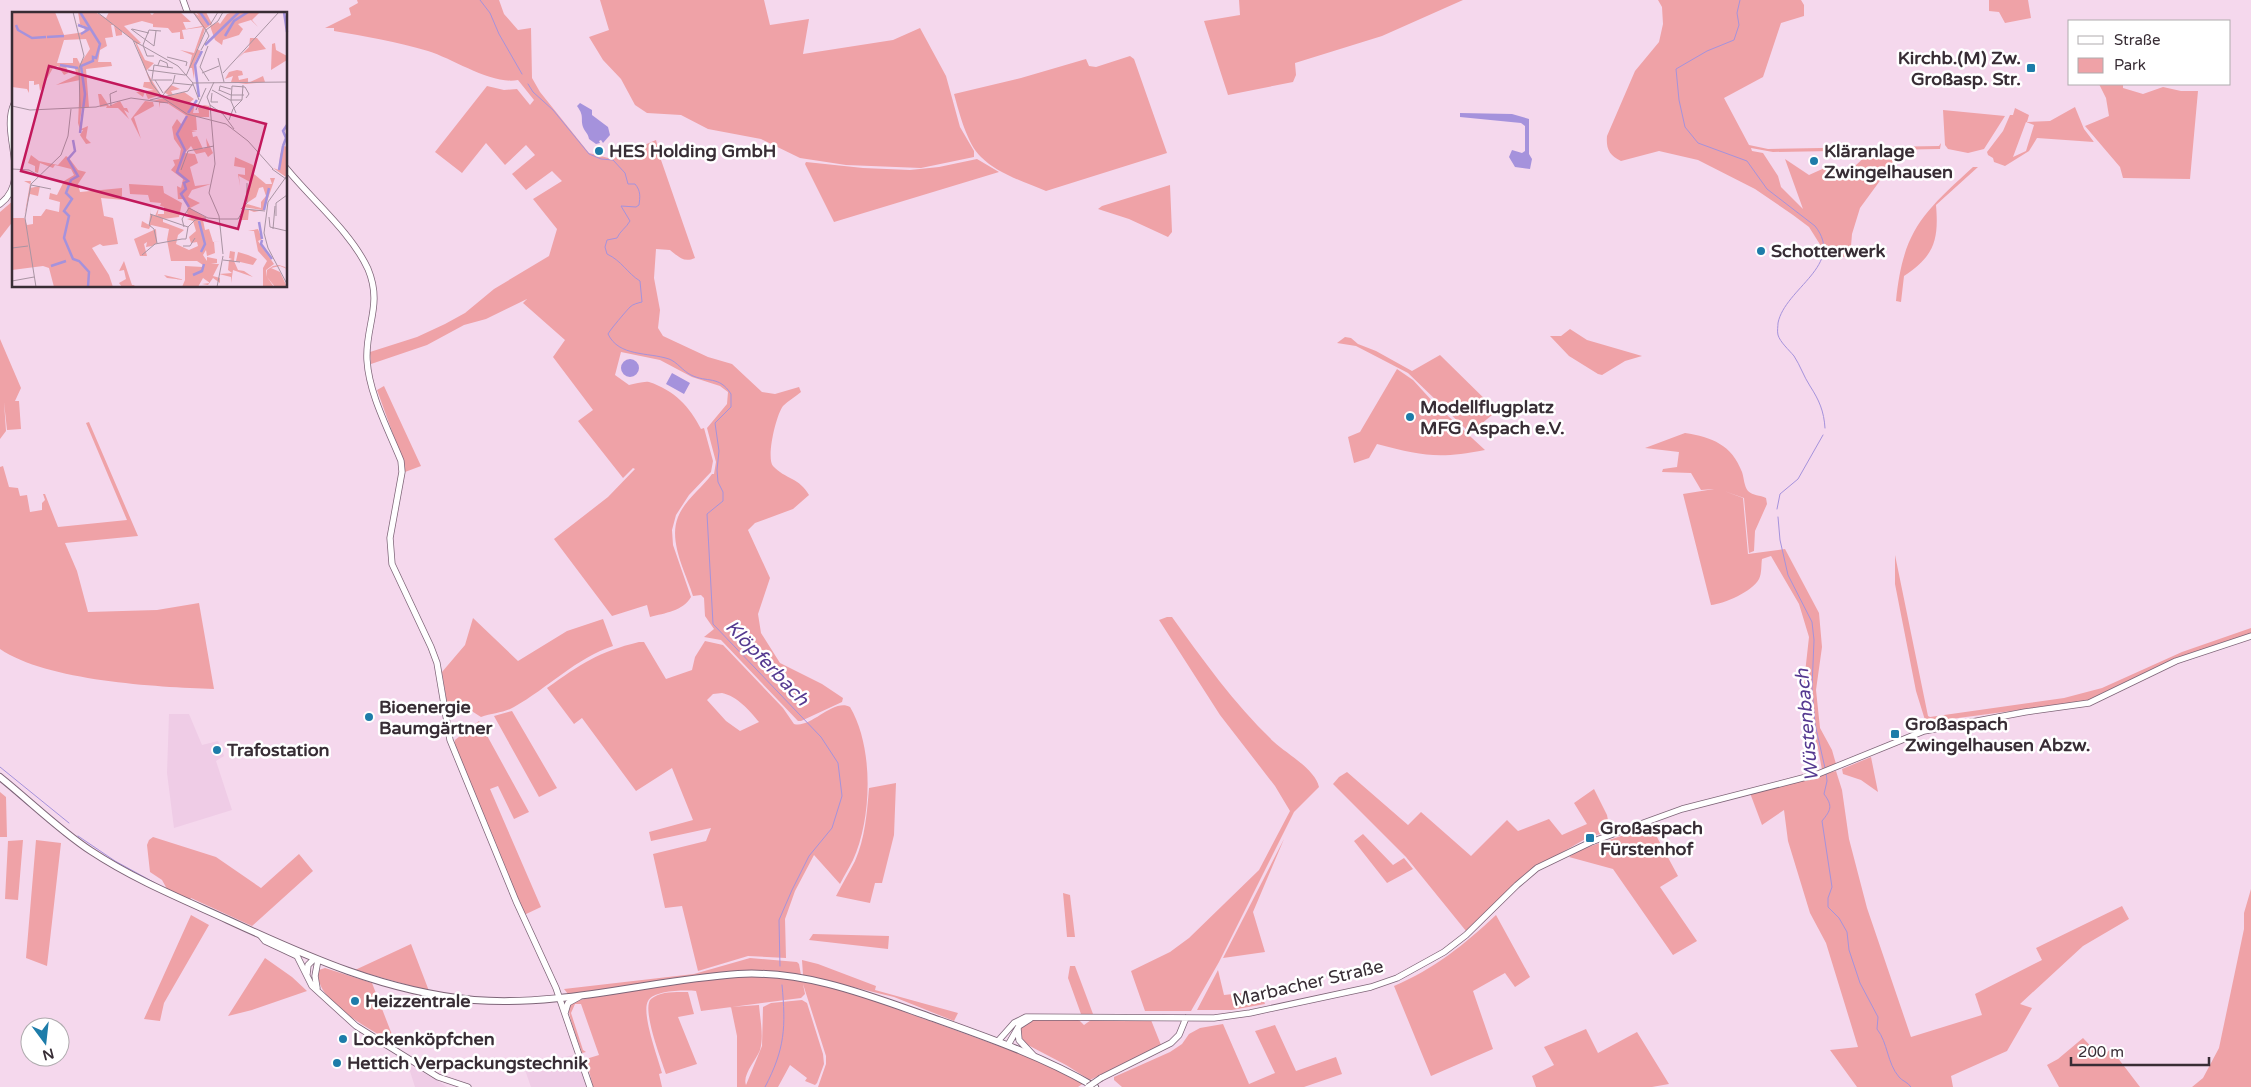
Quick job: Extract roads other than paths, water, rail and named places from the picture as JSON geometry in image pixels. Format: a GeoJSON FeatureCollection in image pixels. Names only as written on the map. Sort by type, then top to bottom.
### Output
{"type":"FeatureCollection","features":[{"type":"Feature","properties":{"kind":"main road"},"geometry":{"type":"LineString","coordinates":[[0,777],[92,851],[147,883],[316,960],[395,987],[443,996],[492,1001],[581,996],[725,975],[791,976],[838,986],[998,1041],[1033,1055],[1095,1087]]}},
{"type":"Feature","properties":{"kind":"street"},"geometry":{"type":"LineString","coordinates":[[183,0],[187,12]]}},
{"type":"Feature","properties":{"kind":"street"},"geometry":{"type":"LineString","coordinates":[[12,107],[6,123],[12,168]]}},
{"type":"Feature","properties":{"kind":"street"},"geometry":{"type":"LineString","coordinates":[[288,170],[350,240],[370,278],[374,291],[375,308],[367,360],[372,384],[401,461],[402,472],[390,538],[394,570],[431,647],[440,676],[450,740],[516,901],[560,998],[590,1087]]}},
{"type":"Feature","properties":{"kind":"street"},"geometry":{"type":"LineString","coordinates":[[0,204],[12,190]]}},
{"type":"Feature","properties":{"kind":"street","name":"Marbacher Straße"},"geometry":{"type":"LineString","coordinates":[[1035,1017],[1214,1018],[1250,1013],[1356,991],[1397,978],[1444,952],[1466,935],[1517,885],[1549,861],[1591,842],[1682,809],[1826,771],[1924,731],[2025,712],[2089,703],[2176,662],[2251,636]]}},
{"type":"Feature","properties":{"kind":"street"},"geometry":{"type":"LineString","coordinates":[[261,936],[265,941],[294,954],[307,974],[312,986],[356,1026],[438,1077],[468,1087]]}},
{"type":"Feature","properties":{"kind":"street"},"geometry":{"type":"LineString","coordinates":[[307,974],[308,965],[316,960]]}},
{"type":"Feature","properties":{"kind":"street"},"geometry":{"type":"LineString","coordinates":[[316,960],[315,982],[319,992]]}},
{"type":"Feature","properties":{"kind":"street"},"geometry":{"type":"LineString","coordinates":[[316,970],[320,967],[333,966]]}},
{"type":"Feature","properties":{"kind":"street"},"geometry":{"type":"LineString","coordinates":[[566,1015],[568,1003],[581,996]]}},
{"type":"Feature","properties":{"kind":"street"},"geometry":{"type":"LineString","coordinates":[[998,1041],[1018,1020],[1026,1017],[1035,1017]]}},
{"type":"Feature","properties":{"kind":"street"},"geometry":{"type":"LineString","coordinates":[[1008,1045],[1019,1026],[1024,1021],[1035,1017]]}},
{"type":"Feature","properties":{"kind":"street"},"geometry":{"type":"LineString","coordinates":[[1088,1087],[1171,1043],[1179,1036],[1186,1018]]}},
{"type":"Feature","properties":{"kind":"street"},"geometry":{"type":"LineString","coordinates":[[1019,1026],[1017,1033],[1019,1040],[1033,1055]]}},
{"type":"Feature","properties":{"kind":"waterway","name":"Klöpferbach"},"geometry":{"type":"LineString","coordinates":[[480,0],[490,13],[499,34],[522,74]]}},
{"type":"Feature","properties":{"kind":"waterway","name":"Wüstenbach"},"geometry":{"type":"LineString","coordinates":[[1740,0],[1737,13],[1739,25],[1734,40],[1707,51],[1676,69],[1679,100],[1685,127],[1698,143],[1747,161],[1767,189],[1815,226],[1823,240],[1823,253],[1819,265],[1783,310],[1778,323],[1778,335],[1794,356],[1818,401],[1824,416],[1825,428]]}},
{"type":"Feature","properties":{"kind":"waterway","name":"Klöpferbach"},"geometry":{"type":"LineString","coordinates":[[528,84],[533,92],[553,110],[589,154],[601,159],[613,160],[625,173],[628,184],[635,184],[638,189],[639,205],[636,207],[621,206],[630,221],[617,238],[607,240],[605,247],[607,254],[617,260],[640,281],[642,302],[630,307],[608,334],[619,347],[669,359],[691,375],[722,384],[731,394],[731,407],[715,423],[719,451],[718,482],[723,492],[723,501],[707,514],[713,624],[821,737],[838,763],[842,796],[832,828],[809,856],[779,920],[780,966]]}},
{"type":"Feature","properties":{"kind":"waterway","name":"Wüstenbach"},"geometry":{"type":"LineString","coordinates":[[1777,509],[1780,494],[1798,479],[1823,435]]}},
{"type":"Feature","properties":{"kind":"waterway","name":"Wüstenbach"},"geometry":{"type":"LineString","coordinates":[[1778,517],[1780,540],[1788,575],[1812,622],[1814,640],[1812,688],[1815,724],[1825,768]]}},
{"type":"Feature","properties":{"kind":"waterway"},"geometry":{"type":"LineString","coordinates":[[0,767],[69,823]]}},
{"type":"Feature","properties":{"kind":"waterway","name":"Wüstenbach"},"geometry":{"type":"LineString","coordinates":[[1826,772],[1827,781],[1824,794],[1830,808],[1822,821],[1832,887],[1828,898],[1828,907],[1839,918],[1847,932],[1849,950],[1860,983],[1878,1017],[1877,1029],[1892,1066],[1899,1077],[1911,1087]]}},
{"type":"Feature","properties":{"kind":"waterway"},"geometry":{"type":"LineString","coordinates":[[0,781],[29,806]]}},
{"type":"Feature","properties":{"kind":"waterway"},"geometry":{"type":"LineString","coordinates":[[78,836],[115,861],[155,883]]}},
{"type":"Feature","properties":{"kind":"waterway","name":"Klöpferbach"},"geometry":{"type":"LineString","coordinates":[[765,1087],[777,1061],[782,1038],[784,1026],[782,985]]}},
{"type":"Feature","properties":{"kind":"place","name":"Kirchb.(M) Zw. Großasp. Str."},"geometry":{"type":"Point","coordinates":[2031,68]}},
{"type":"Feature","properties":{"kind":"place","name":"HES Holding GmbH"},"geometry":{"type":"Point","coordinates":[599,151]}},
{"type":"Feature","properties":{"kind":"place","name":"Kläranlage Zwingelhausen"},"geometry":{"type":"Point","coordinates":[1814,161]}},
{"type":"Feature","properties":{"kind":"place","name":"Schotterwerk"},"geometry":{"type":"Point","coordinates":[1761,251]}},
{"type":"Feature","properties":{"kind":"place","name":"Modellflugplatz MFG Aspach e.V."},"geometry":{"type":"Point","coordinates":[1410,417]}},
{"type":"Feature","properties":{"kind":"place","name":"Bioenergie Baumgärtner"},"geometry":{"type":"Point","coordinates":[369,717]}},
{"type":"Feature","properties":{"kind":"place","name":"Großaspach Zwingelhausen Abzw."},"geometry":{"type":"Point","coordinates":[1895,734]}},
{"type":"Feature","properties":{"kind":"place","name":"Trafostation"},"geometry":{"type":"Point","coordinates":[217,750]}},
{"type":"Feature","properties":{"kind":"place","name":"Großaspach Fürstenhof"},"geometry":{"type":"Point","coordinates":[1590,838]}},
{"type":"Feature","properties":{"kind":"place","name":"Heizzentrale"},"geometry":{"type":"Point","coordinates":[355,1001]}},
{"type":"Feature","properties":{"kind":"place","name":"Lockenköpfchen"},"geometry":{"type":"Point","coordinates":[343,1039]}},
{"type":"Feature","properties":{"kind":"place","name":"Hettich Verpackungstechnik"},"geometry":{"type":"Point","coordinates":[337,1063]}}]}
